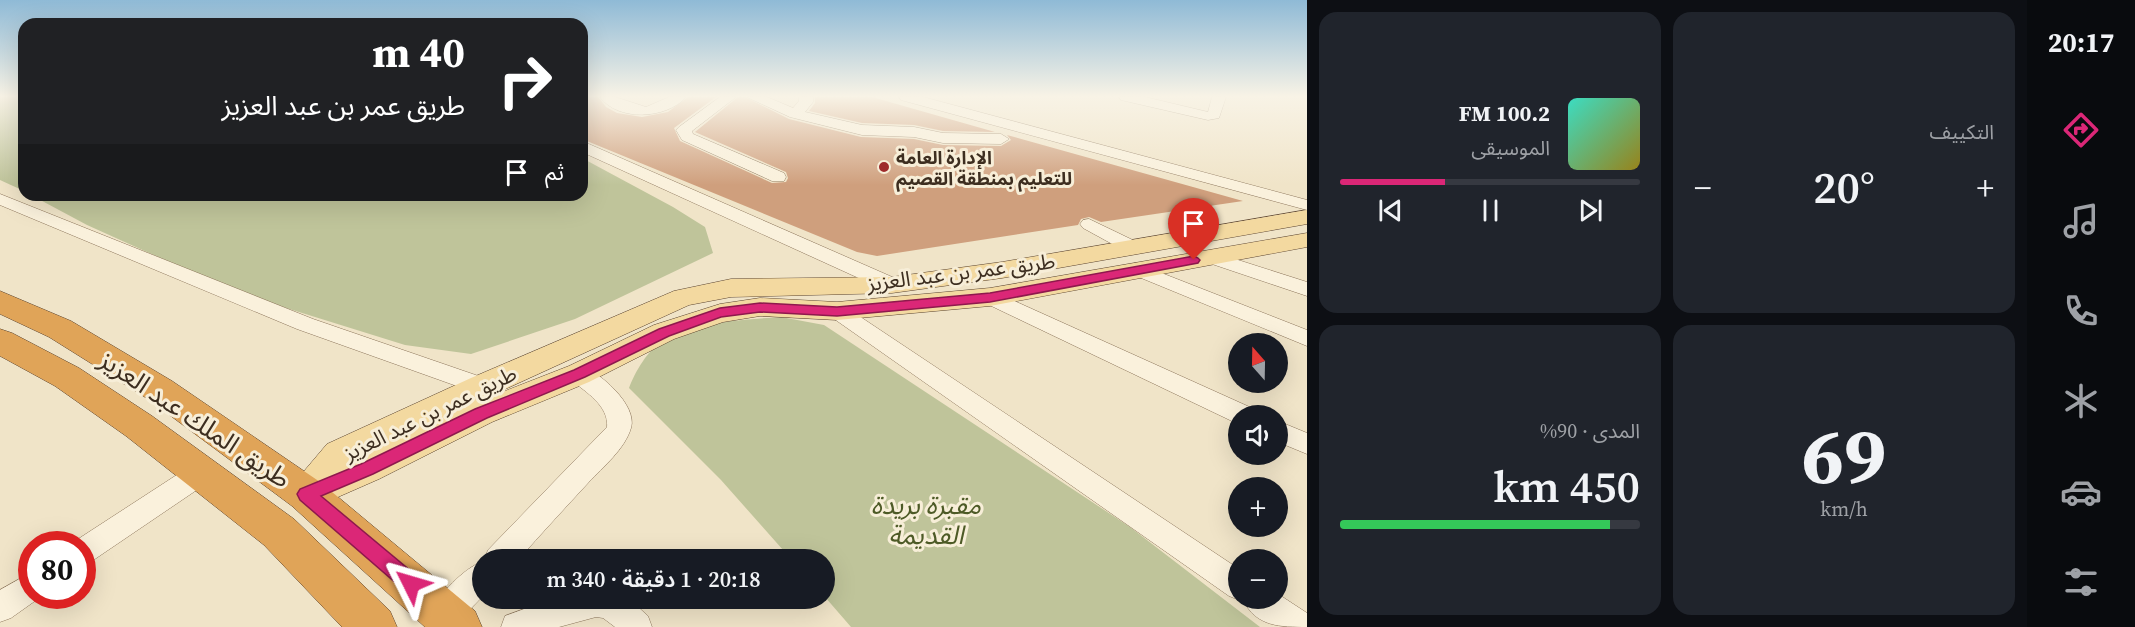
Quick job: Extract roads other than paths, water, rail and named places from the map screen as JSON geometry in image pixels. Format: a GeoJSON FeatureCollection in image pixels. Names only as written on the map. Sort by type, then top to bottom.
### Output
{"type":"FeatureCollection","features":[{"type":"Feature","properties":{"kind":"highway","name":"طريق الملك عبد العزيز"},"geometry":{"type":"LineString","coordinates":[[0,301],[60,329],[160,390],[306,494],[452,620]]}},
{"type":"Feature","properties":{"kind":"highway","name":"طريق الملك عبد العزيز"},"geometry":{"type":"LineString","coordinates":[[0,341],[68,377],[139,426],[279,532],[374,627]]}},
{"type":"Feature","properties":{"kind":"main road","name":"طريق عمر بن عبد العزيز"},"geometry":{"type":"LineString","coordinates":[[306,494],[367,469],[481,413],[579,374],[664,332],[720,313],[760,308],[837,311],[990,297],[1134,258],[1307,217]]}},
{"type":"Feature","properties":{"kind":"main road","name":"طريق عمر بن عبد العزيز"},"geometry":{"type":"LineString","coordinates":[[306,494],[339,454],[482,386],[683,297],[731,288],[892,285],[1002,270],[1134,258],[1213,258],[1307,240]]}},
{"type":"Feature","properties":{"kind":"street"},"geometry":{"type":"LineString","coordinates":[[689,126],[684,130],[687,137],[778,177]]}},
{"type":"Feature","properties":{"kind":"street"},"geometry":{"type":"LineString","coordinates":[[846,126],[862,130],[914,132],[943,138],[1001,139]]}},
{"type":"Feature","properties":{"kind":"street"},"geometry":{"type":"LineString","coordinates":[[1014,126],[1307,206]]}},
{"type":"Feature","properties":{"kind":"street"},"geometry":{"type":"LineString","coordinates":[[1047,126],[1307,198]]}},
{"type":"Feature","properties":{"kind":"street"},"geometry":{"type":"LineString","coordinates":[[588,149],[892,285]]}},
{"type":"Feature","properties":{"kind":"street"},"geometry":{"type":"LineString","coordinates":[[0,199],[305,324],[482,386]]}},
{"type":"Feature","properties":{"kind":"street"},"geometry":{"type":"LineString","coordinates":[[1089,224],[1134,258],[1307,338]]}},
{"type":"Feature","properties":{"kind":"street"},"geometry":{"type":"LineString","coordinates":[[1213,258],[1307,289]]}},
{"type":"Feature","properties":{"kind":"street"},"geometry":{"type":"LineString","coordinates":[[990,297],[1228,408]]}},
{"type":"Feature","properties":{"kind":"street"},"geometry":{"type":"LineString","coordinates":[[837,311],[1228,578]]}},
{"type":"Feature","properties":{"kind":"street"},"geometry":{"type":"LineString","coordinates":[[509,549],[606,447],[619,429],[620,418],[609,398],[579,374]]}},
{"type":"Feature","properties":{"kind":"street"},"geometry":{"type":"LineString","coordinates":[[1288,435],[1307,444]]}},
{"type":"Feature","properties":{"kind":"street"},"geometry":{"type":"LineString","coordinates":[[96,543],[201,473]]}},
{"type":"Feature","properties":{"kind":"street"},"geometry":{"type":"LineString","coordinates":[[452,620],[472,591]]}},
{"type":"Feature","properties":{"kind":"street"},"geometry":{"type":"LineString","coordinates":[[0,607],[18,595]]}},
{"type":"Feature","properties":{"kind":"street"},"geometry":{"type":"LineString","coordinates":[[516,627],[583,605],[601,602],[620,610],[637,627]]}},
{"type":"Feature","properties":{"kind":"street"},"geometry":{"type":"LineString","coordinates":[[1274,609],[1300,627]]}},
{"type":"Feature","properties":{"kind":"place","name":"الإدارة العامة للتعليم بمنطقة القصيم"},"geometry":{"type":"Point","coordinates":[884,167]}},
{"type":"Feature","properties":{"kind":"park label","name":"مقبرة بريدة القديمة"},"geometry":{"type":"Point","coordinates":[926,520]}}]}
